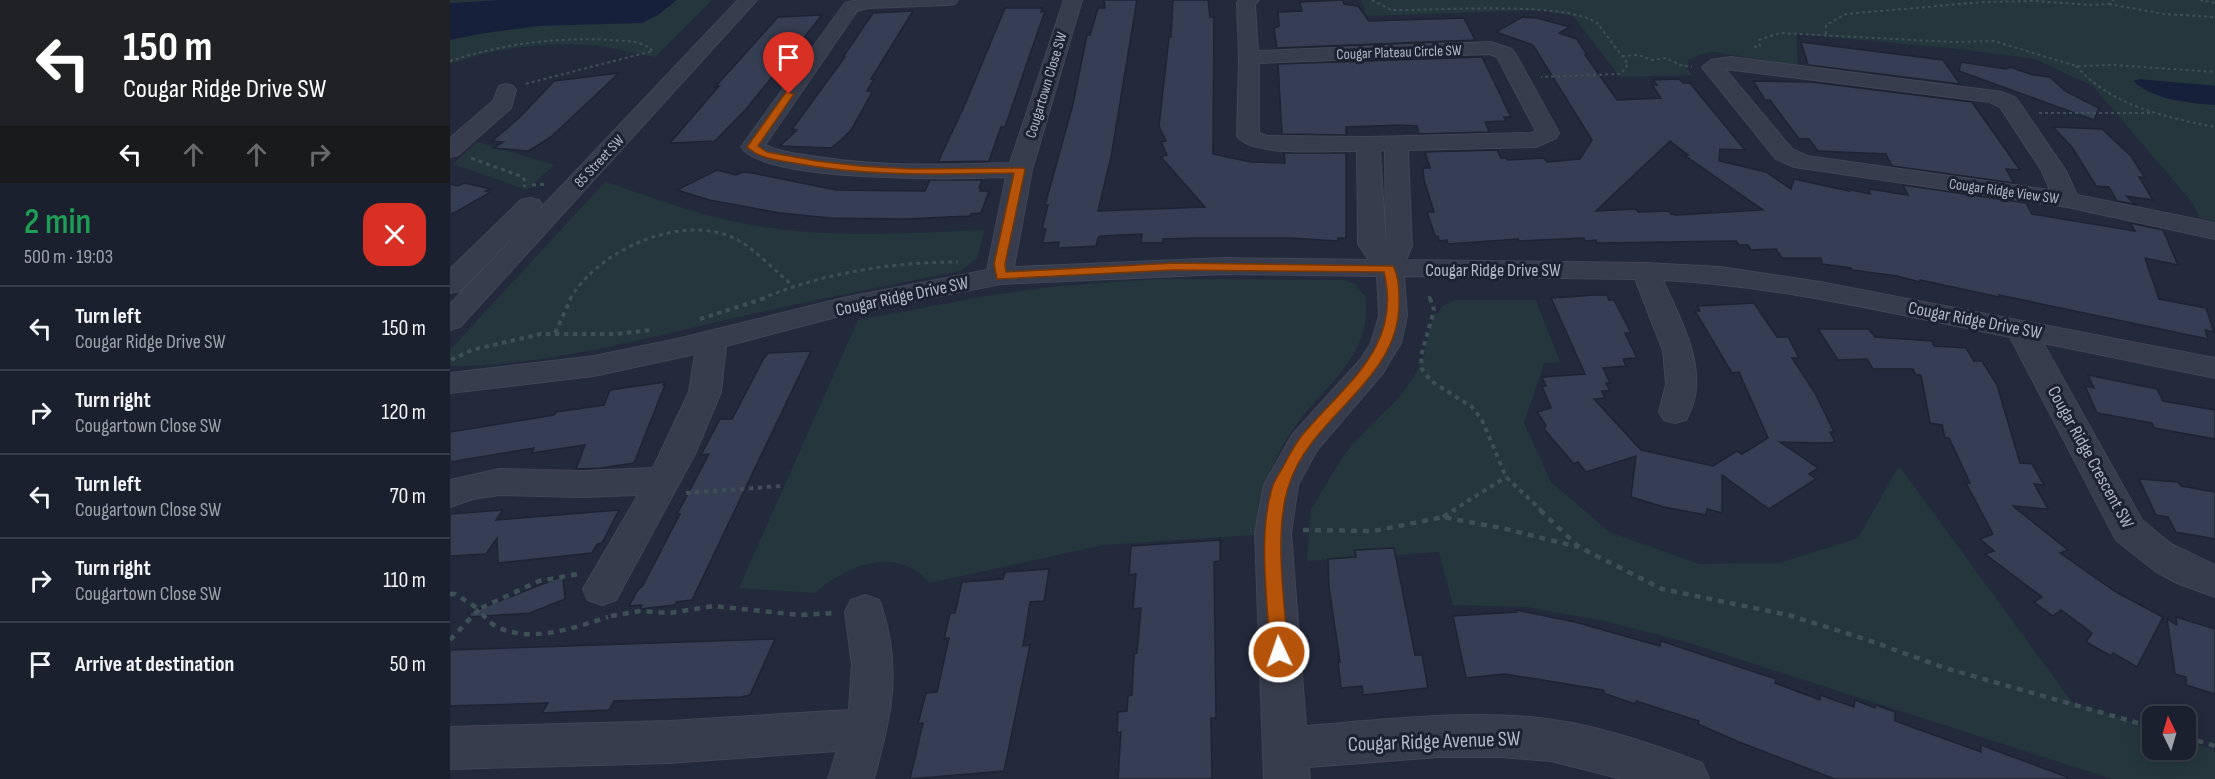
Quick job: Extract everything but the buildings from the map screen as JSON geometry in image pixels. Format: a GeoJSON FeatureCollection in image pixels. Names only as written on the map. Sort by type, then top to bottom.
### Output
{"type":"FeatureCollection","features":[{"type":"Feature","properties":{"kind":"street","name":"85 Street SW"},"geometry":{"type":"LineString","coordinates":[[450,285],[730,0]]}},
{"type":"Feature","properties":{"kind":"street","name":"85 Street SW"},"geometry":{"type":"LineString","coordinates":[[450,321],[748,0]]}},
{"type":"Feature","properties":{"kind":"street"},"geometry":{"type":"LineString","coordinates":[[949,0],[868,3],[851,7],[752,147],[764,154],[786,159],[860,169],[912,172],[1020,170]]}},
{"type":"Feature","properties":{"kind":"street","name":"Cougartown Close SW"},"geometry":{"type":"LineString","coordinates":[[1001,276],[1000,264],[1020,170],[1073,0]]}},
{"type":"Feature","properties":{"kind":"street"},"geometry":{"type":"LineString","coordinates":[[1249,57],[1246,3],[1250,0]]}},
{"type":"Feature","properties":{"kind":"street","name":"Cougar Plateau Circle SW"},"geometry":{"type":"LineString","coordinates":[[1491,48],[1505,53],[1519,78],[1548,133],[1536,140],[1368,144],[1263,143],[1248,136],[1249,57],[1491,48]]}},
{"type":"Feature","properties":{"kind":"street","name":"Cougar Ridge View SW"},"geometry":{"type":"LineString","coordinates":[[1731,63],[1995,96],[2008,103],[2055,171],[2067,200],[1802,162],[1784,154],[1711,69],[1718,64],[1731,63]]}},
{"type":"Feature","properties":{"kind":"street"},"geometry":{"type":"LineString","coordinates":[[456,153],[503,103],[506,90]]}},
{"type":"Feature","properties":{"kind":"street"},"geometry":{"type":"LineString","coordinates":[[1389,269],[1399,246],[1396,143]]}},
{"type":"Feature","properties":{"kind":"street"},"geometry":{"type":"LineString","coordinates":[[1286,764],[1273,533],[1281,484],[1304,443],[1372,366],[1386,343],[1393,316],[1393,286],[1389,269],[1371,244],[1368,144]]}},
{"type":"Feature","properties":{"kind":"street"},"geometry":{"type":"LineString","coordinates":[[2067,200],[2215,231]]}},
{"type":"Feature","properties":{"kind":"street","name":"Cougar Ridge Drive SW"},"geometry":{"type":"LineString","coordinates":[[450,383],[594,366],[702,330],[843,308],[1001,276],[1174,267],[1646,271],[1721,275],[1768,280],[2215,368]]}},
{"type":"Feature","properties":{"kind":"street"},"geometry":{"type":"LineString","coordinates":[[1646,271],[1678,351],[1682,384],[1675,412]]}},
{"type":"Feature","properties":{"kind":"street","name":"Cougar Ridge Crescent SW"},"geometry":{"type":"LineString","coordinates":[[2020,328],[2129,530],[2148,549],[2171,564],[2215,581]]}},
{"type":"Feature","properties":{"kind":"street"},"geometry":{"type":"LineString","coordinates":[[608,593],[659,487],[678,454],[705,392],[702,330]]}},
{"type":"Feature","properties":{"kind":"street"},"geometry":{"type":"LineString","coordinates":[[450,494],[482,484],[505,481],[659,487]]}},
{"type":"Feature","properties":{"kind":"street"},"geometry":{"type":"LineString","coordinates":[[851,779],[870,713],[873,665],[865,612]]}},
{"type":"Feature","properties":{"kind":"street"},"geometry":{"type":"LineString","coordinates":[[450,748],[669,742],[865,729]]}},
{"type":"Feature","properties":{"kind":"street","name":"Cougar Ridge Avenue SW"},"geometry":{"type":"LineString","coordinates":[[1286,764],[1440,737],[1532,738],[1611,753],[1686,779]]}},
{"type":"Feature","properties":{"kind":"path"},"geometry":{"type":"LineString","coordinates":[[1372,0],[1392,10],[1547,8],[1582,14],[1594,21],[1628,63],[1621,74],[1519,78]]}},
{"type":"Feature","properties":{"kind":"path"},"geometry":{"type":"LineString","coordinates":[[2066,0],[2092,5]]}},
{"type":"Feature","properties":{"kind":"path"},"geometry":{"type":"LineString","coordinates":[[2109,4],[2114,0]]}},
{"type":"Feature","properties":{"kind":"path"},"geometry":{"type":"LineString","coordinates":[[2200,0],[2215,3]]}},
{"type":"Feature","properties":{"kind":"path"},"geometry":{"type":"LineString","coordinates":[[1826,33],[1826,25],[1830,21],[1846,14],[1984,2],[2035,1],[2109,4],[2164,14],[2215,17]]}},
{"type":"Feature","properties":{"kind":"path"},"geometry":{"type":"LineString","coordinates":[[1753,47],[1760,46],[1759,40],[1773,35],[1826,33],[1952,42],[1994,41],[2076,66],[2114,64],[2215,72]]}},
{"type":"Feature","properties":{"kind":"path"},"geometry":{"type":"LineString","coordinates":[[450,61],[478,51],[512,44],[578,39],[618,40],[646,44],[653,51],[506,90]]}},
{"type":"Feature","properties":{"kind":"path"},"geometry":{"type":"LineString","coordinates":[[1621,56],[1639,55],[1652,60],[1666,58],[1685,66],[1711,69]]}},
{"type":"Feature","properties":{"kind":"path"},"geometry":{"type":"LineString","coordinates":[[2076,66],[2085,78],[2098,87],[2153,113],[2215,127]]}},
{"type":"Feature","properties":{"kind":"path"},"geometry":{"type":"LineString","coordinates":[[2012,110],[2038,113],[2153,113]]}},
{"type":"Feature","properties":{"kind":"path"},"geometry":{"type":"LineString","coordinates":[[456,153],[523,177],[525,186]]}},
{"type":"Feature","properties":{"kind":"path"},"geometry":{"type":"LineString","coordinates":[[516,194],[525,186],[551,183]]}},
{"type":"Feature","properties":{"kind":"path"},"geometry":{"type":"LineString","coordinates":[[555,333],[574,292],[594,267],[613,252],[639,240],[669,233],[701,232],[726,235],[736,239],[793,286]]}},
{"type":"Feature","properties":{"kind":"path"},"geometry":{"type":"LineString","coordinates":[[702,330],[755,302],[793,286],[855,272],[935,262],[963,261]]}},
{"type":"Feature","properties":{"kind":"path"},"geometry":{"type":"LineString","coordinates":[[1429,296],[1434,309],[1421,357],[1422,369],[1431,381],[1472,407],[1482,420],[1506,477],[1579,547]]}},
{"type":"Feature","properties":{"kind":"path"},"geometry":{"type":"LineString","coordinates":[[450,360],[472,350],[507,340],[555,333],[616,334],[662,328]]}},
{"type":"Feature","properties":{"kind":"path"},"geometry":{"type":"LineString","coordinates":[[1273,533],[1296,530],[1374,531],[1443,517],[1506,477]]}},
{"type":"Feature","properties":{"kind":"path"},"geometry":{"type":"LineString","coordinates":[[659,487],[782,486]]}},
{"type":"Feature","properties":{"kind":"path"},"geometry":{"type":"LineString","coordinates":[[1443,517],[1506,529],[1579,547],[1662,589],[1788,615],[1866,639],[1945,668],[2142,724]]}},
{"type":"Feature","properties":{"kind":"path"},"geometry":{"type":"LineString","coordinates":[[450,640],[479,609],[534,583],[561,574],[608,593],[640,611],[670,613],[714,606],[800,615],[865,612]]}},
{"type":"Feature","properties":{"kind":"path"},"geometry":{"type":"LineString","coordinates":[[450,594],[455,594],[479,609],[490,622],[502,629],[520,632],[561,631],[608,593]]}},
{"type":"Feature","properties":{"kind":"path"},"geometry":{"type":"LineString","coordinates":[[2196,740],[2215,746]]}},
{"type":"Feature","properties":{"kind":"shaded area"},"geometry":{"type":"Polygon","coordinates":[[[450,0],[712,0],[655,57],[612,48],[570,44],[500,51],[450,64],[450,0]]]}},
{"type":"Feature","properties":{"kind":"shaded area"},"geometry":{"type":"Polygon","coordinates":[[[1361,0],[2215,0],[2215,86],[2195,84],[2142,89],[2169,98],[2215,105],[2215,221],[2200,218],[2192,202],[2093,86],[2035,59],[1950,48],[1796,34],[1798,65],[1714,52],[1701,54],[1688,60],[1687,69],[1693,75],[1620,77],[1573,16],[1542,10],[1367,16],[1361,0]]]}},
{"type":"Feature","properties":{"kind":"shaded area"},"geometry":{"type":"Polygon","coordinates":[[[478,142],[554,165],[527,190],[453,164],[478,142]]]}},
{"type":"Feature","properties":{"kind":"shaded area"},"geometry":{"type":"Polygon","coordinates":[[[605,182],[704,214],[785,230],[851,234],[984,230],[978,257],[961,271],[733,318],[593,350],[486,365],[451,366],[450,350],[605,182]]]}},
{"type":"Feature","properties":{"kind":"shaded area"},"geometry":{"type":"Polygon","coordinates":[[[1159,279],[1344,280],[1358,285],[1356,287],[1365,296],[1366,318],[1361,337],[1343,370],[1303,416],[1277,456],[1267,481],[1255,535],[1103,545],[929,583],[916,571],[887,562],[872,563],[842,574],[815,593],[739,588],[858,320],[992,295],[1059,286],[1159,279]]]}},
{"type":"Feature","properties":{"kind":"shaded area"},"geometry":{"type":"Polygon","coordinates":[[[1455,300],[1536,300],[1560,362],[1544,363],[1524,423],[1551,482],[1609,532],[1699,564],[1779,563],[1858,538],[1899,466],[2072,702],[2142,726],[2142,760],[2196,760],[2196,743],[2215,750],[2215,779],[2112,779],[1683,641],[1600,620],[1526,607],[1453,605],[1439,552],[1307,561],[1311,509],[1344,455],[1398,399],[1412,380],[1423,360],[1433,314],[1439,313],[1441,307],[1455,300]]]}},
{"type":"Feature","properties":{"kind":"water"},"geometry":{"type":"Polygon","coordinates":[[[501,0],[677,0],[658,15],[642,23],[539,26],[450,40],[450,3],[501,0]]]}},
{"type":"Feature","properties":{"kind":"water"},"geometry":{"type":"Polygon","coordinates":[[[2139,79],[2215,86],[2215,105],[2183,102],[2161,96],[2133,81],[2139,79]]]}},
{"type":"Feature","properties":{"kind":"route"},"geometry":{"type":"LineString","coordinates":[[789,94],[752,147],[764,154],[860,169],[912,172],[1020,170],[1000,264],[1001,276],[1225,266],[1389,269],[1393,286],[1393,316],[1386,343],[1372,366],[1304,443],[1281,484],[1273,533],[1279,652]]}}]}
